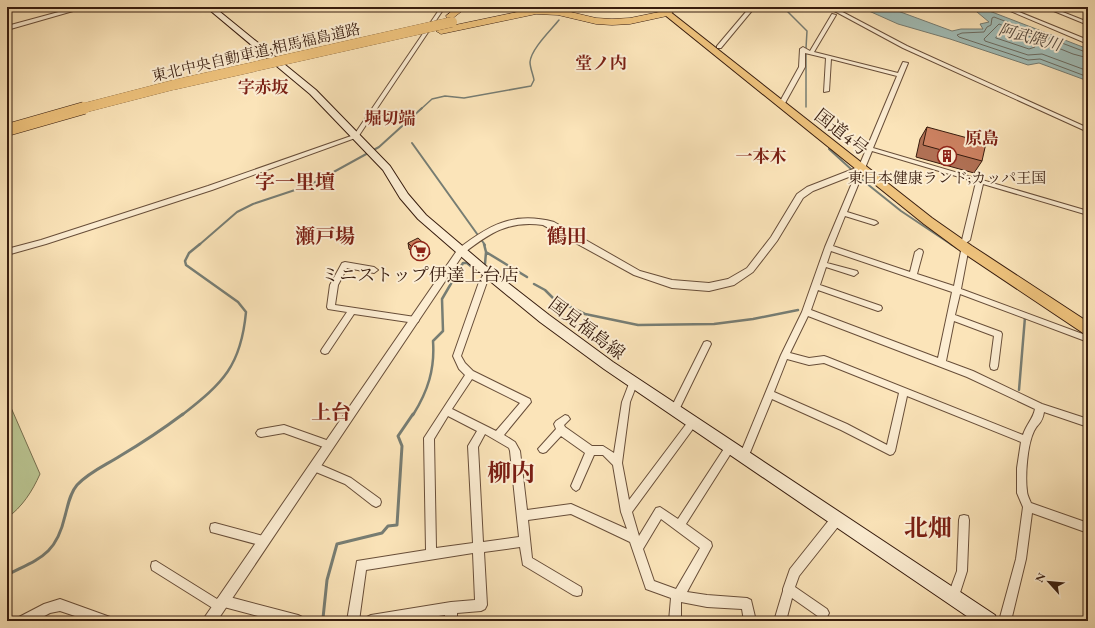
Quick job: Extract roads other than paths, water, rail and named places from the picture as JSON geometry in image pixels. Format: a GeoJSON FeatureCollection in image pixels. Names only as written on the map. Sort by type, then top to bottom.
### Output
{"type":"FeatureCollection","features":[{"type":"Feature","properties":{"kind":"highway"},"geometry":{"type":"LineString","coordinates":[[451,19],[462,7]]}},
{"type":"Feature","properties":{"kind":"highway","name":"東北中央自動車道;相馬福島道路"},"geometry":{"type":"LineString","coordinates":[[451,19],[512,7]]}},
{"type":"Feature","properties":{"kind":"highway"},"geometry":{"type":"LineString","coordinates":[[567,7],[601,22],[618,22],[668,9]]}},
{"type":"Feature","properties":{"kind":"highway"},"geometry":{"type":"LineString","coordinates":[[573,7],[582,13]]}},
{"type":"Feature","properties":{"kind":"highway","name":"国道4号"},"geometry":{"type":"LineString","coordinates":[[668,9],[719,47],[782,102]]}},
{"type":"Feature","properties":{"kind":"highway","name":"国道4号"},"geometry":{"type":"LineString","coordinates":[[668,9],[862,166],[967,244],[1088,329]]}},
{"type":"Feature","properties":{"kind":"highway"},"geometry":{"type":"LineString","coordinates":[[321,52],[441,31],[536,11],[582,13]]}},
{"type":"Feature","properties":{"kind":"highway","name":"東北中央自動車道;相馬福島道路"},"geometry":{"type":"LineString","coordinates":[[7,129],[128,96],[321,52],[466,16]]}},
{"type":"Feature","properties":{"kind":"highway","name":"国道4号"},"geometry":{"type":"LineString","coordinates":[[967,244],[1088,321]]}},
{"type":"Feature","properties":{"kind":"main road","name":"国見福島線"},"geometry":{"type":"LineString","coordinates":[[210,7],[312,92],[387,168],[412,207],[488,274],[556,328],[633,384],[675,409],[985,620]]}},
{"type":"Feature","properties":{"kind":"street"},"geometry":{"type":"LineString","coordinates":[[7,28],[84,7]]}},
{"type":"Feature","properties":{"kind":"street"},"geometry":{"type":"LineString","coordinates":[[7,252],[43,242],[269,168],[356,136],[443,7]]}},
{"type":"Feature","properties":{"kind":"street"},"geometry":{"type":"LineString","coordinates":[[719,47],[753,7]]}},
{"type":"Feature","properties":{"kind":"street"},"geometry":{"type":"LineString","coordinates":[[828,7],[905,47],[1088,130]]}},
{"type":"Feature","properties":{"kind":"street"},"geometry":{"type":"LineString","coordinates":[[1003,7],[1088,42]]}},
{"type":"Feature","properties":{"kind":"street"},"geometry":{"type":"LineString","coordinates":[[1046,7],[1088,24]]}},
{"type":"Feature","properties":{"kind":"street"},"geometry":{"type":"LineString","coordinates":[[811,53],[834,15]]}},
{"type":"Feature","properties":{"kind":"street"},"geometry":{"type":"LineString","coordinates":[[782,102],[802,67],[803,50],[900,75]]}},
{"type":"Feature","properties":{"kind":"street"},"geometry":{"type":"LineString","coordinates":[[826,91],[829,57]]}},
{"type":"Feature","properties":{"kind":"street"},"geometry":{"type":"LineString","coordinates":[[744,456],[785,355],[806,312],[823,264],[905,63]]}},
{"type":"Feature","properties":{"kind":"street"},"geometry":{"type":"LineString","coordinates":[[870,149],[1088,213]]}},
{"type":"Feature","properties":{"kind":"street"},"geometry":{"type":"LineString","coordinates":[[209,621],[461,251],[486,232],[499,226],[521,221],[542,221],[551,224],[637,273],[672,284],[709,287],[739,278],[756,262],[774,239],[800,196],[815,187],[862,166]]}},
{"type":"Feature","properties":{"kind":"street"},"geometry":{"type":"LineString","coordinates":[[941,363],[955,291],[967,244],[980,181]]}},
{"type":"Feature","properties":{"kind":"street"},"geometry":{"type":"LineString","coordinates":[[844,213],[874,223]]}},
{"type":"Feature","properties":{"kind":"street"},"geometry":{"type":"LineString","coordinates":[[830,247],[913,275],[1088,339]]}},
{"type":"Feature","properties":{"kind":"street"},"geometry":{"type":"LineString","coordinates":[[913,275],[919,252]]}},
{"type":"Feature","properties":{"kind":"street"},"geometry":{"type":"LineString","coordinates":[[374,270],[345,264],[334,285],[331,307],[415,320]]}},
{"type":"Feature","properties":{"kind":"street"},"geometry":{"type":"LineString","coordinates":[[823,264],[854,273]]}},
{"type":"Feature","properties":{"kind":"street"},"geometry":{"type":"LineString","coordinates":[[488,274],[483,282],[457,356],[462,366],[470,374],[527,402],[497,436]]}},
{"type":"Feature","properties":{"kind":"street"},"geometry":{"type":"LineString","coordinates":[[815,286],[878,308]]}},
{"type":"Feature","properties":{"kind":"street"},"geometry":{"type":"LineString","coordinates":[[325,351],[352,311]]}},
{"type":"Feature","properties":{"kind":"street"},"geometry":{"type":"LineString","coordinates":[[806,312],[970,374],[1040,407],[1088,423]]}},
{"type":"Feature","properties":{"kind":"street"},"geometry":{"type":"LineString","coordinates":[[950,317],[998,334],[994,366]]}},
{"type":"Feature","properties":{"kind":"street"},"geometry":{"type":"LineString","coordinates":[[675,409],[707,344]]}},
{"type":"Feature","properties":{"kind":"street"},"geometry":{"type":"LineString","coordinates":[[785,355],[805,363],[816,362],[824,359],[1026,440]]}},
{"type":"Feature","properties":{"kind":"street"},"geometry":{"type":"LineString","coordinates":[[431,554],[429,438],[470,374]]}},
{"type":"Feature","properties":{"kind":"street"},"geometry":{"type":"LineString","coordinates":[[633,384],[626,402],[617,463],[619,481],[626,512],[650,586],[679,596],[707,601],[747,604],[750,621]]}},
{"type":"Feature","properties":{"kind":"street"},"geometry":{"type":"LineString","coordinates":[[769,394],[844,427],[890,451],[904,391]]}},
{"type":"Feature","properties":{"kind":"street"},"geometry":{"type":"LineString","coordinates":[[1005,621],[1021,559],[1028,507],[1022,493],[1022,468],[1026,440],[1030,428],[1038,419],[1040,407]]}},
{"type":"Feature","properties":{"kind":"street"},"geometry":{"type":"LineString","coordinates":[[447,411],[512,445],[515,451],[527,561],[577,591]]}},
{"type":"Feature","properties":{"kind":"street"},"geometry":{"type":"LineString","coordinates":[[565,419],[558,424],[561,430],[579,444],[592,451],[598,449],[608,452],[617,463]]}},
{"type":"Feature","properties":{"kind":"street"},"geometry":{"type":"LineString","coordinates":[[626,512],[692,422]]}},
{"type":"Feature","properties":{"kind":"street"},"geometry":{"type":"LineString","coordinates":[[261,433],[284,429],[329,445]]}},
{"type":"Feature","properties":{"kind":"street"},"geometry":{"type":"LineString","coordinates":[[371,621],[451,608],[481,605],[473,446],[483,429]]}},
{"type":"Feature","properties":{"kind":"street"},"geometry":{"type":"LineString","coordinates":[[543,450],[561,430]]}},
{"type":"Feature","properties":{"kind":"street"},"geometry":{"type":"LineString","coordinates":[[679,526],[730,447]]}},
{"type":"Feature","properties":{"kind":"street"},"geometry":{"type":"LineString","coordinates":[[576,486],[592,451]]}},
{"type":"Feature","properties":{"kind":"street"},"geometry":{"type":"LineString","coordinates":[[314,467],[348,481],[376,502]]}},
{"type":"Feature","properties":{"kind":"street"},"geometry":{"type":"LineString","coordinates":[[1028,507],[1088,528]]}},
{"type":"Feature","properties":{"kind":"street"},"geometry":{"type":"LineString","coordinates":[[522,516],[571,509],[635,543]]}},
{"type":"Feature","properties":{"kind":"street"},"geometry":{"type":"LineString","coordinates":[[635,543],[660,512],[707,546],[676,600],[675,621]]}},
{"type":"Feature","properties":{"kind":"street"},"geometry":{"type":"LineString","coordinates":[[780,621],[788,589],[794,573],[836,519]]}},
{"type":"Feature","properties":{"kind":"street"},"geometry":{"type":"LineString","coordinates":[[953,598],[962,571],[964,520]]}},
{"type":"Feature","properties":{"kind":"street"},"geometry":{"type":"LineString","coordinates":[[215,528],[263,541]]}},
{"type":"Feature","properties":{"kind":"street"},"geometry":{"type":"LineString","coordinates":[[353,621],[361,565],[525,541]]}},
{"type":"Feature","properties":{"kind":"street"},"geometry":{"type":"LineString","coordinates":[[156,566],[221,603],[298,621]]}},
{"type":"Feature","properties":{"kind":"street"},"geometry":{"type":"LineString","coordinates":[[788,589],[823,614]]}},
{"type":"Feature","properties":{"kind":"street"},"geometry":{"type":"LineString","coordinates":[[24,621],[48,608],[60,606],[106,621]]}},
{"type":"Feature","properties":{"kind":"street"},"geometry":{"type":"LineString","coordinates":[[451,608],[451,621]]}},
{"type":"Feature","properties":{"kind":"water","name":"阿武隈川"},"geometry":{"type":"Polygon","coordinates":[[[860,7],[887,7],[952,31],[961,29],[983,29],[980,24],[989,22],[971,7],[979,7],[1088,49],[1088,81],[1039,63],[1028,65],[950,39],[898,24],[860,7]]]}},
{"type":"Feature","properties":{"kind":"waterway"},"geometry":{"type":"LineString","coordinates":[[585,10],[590,7]]}},
{"type":"Feature","properties":{"kind":"waterway"},"geometry":{"type":"LineString","coordinates":[[783,7],[807,31],[806,48]]}},
{"type":"Feature","properties":{"kind":"waterway"},"geometry":{"type":"LineString","coordinates":[[421,109],[432,99],[445,96],[464,98],[531,86],[534,80],[530,64],[531,57],[534,51],[559,20]]}},
{"type":"Feature","properties":{"kind":"waterway"},"geometry":{"type":"LineString","coordinates":[[806,52],[806,107]]}},
{"type":"Feature","properties":{"kind":"waterway"},"geometry":{"type":"LineString","coordinates":[[199,245],[237,212],[253,204],[310,185],[379,147],[422,108]]}},
{"type":"Feature","properties":{"kind":"waterway"},"geometry":{"type":"LineString","coordinates":[[412,143],[485,245]]}},
{"type":"Feature","properties":{"kind":"waterway"},"geometry":{"type":"LineString","coordinates":[[829,149],[852,170]]}},
{"type":"Feature","properties":{"kind":"waterway"},"geometry":{"type":"LineString","coordinates":[[861,179],[901,211],[952,245]]}},
{"type":"Feature","properties":{"kind":"waterway"},"geometry":{"type":"LineString","coordinates":[[182,415],[209,393],[228,372],[240,346],[246,312],[238,302],[186,265],[185,261],[189,253],[200,244]]}},
{"type":"Feature","properties":{"kind":"waterway"},"geometry":{"type":"LineString","coordinates":[[484,244],[486,252]]}},
{"type":"Feature","properties":{"kind":"waterway"},"geometry":{"type":"LineString","coordinates":[[951,244],[957,248]]}},
{"type":"Feature","properties":{"kind":"waterway"},"geometry":{"type":"LineString","coordinates":[[485,264],[486,252]]}},
{"type":"Feature","properties":{"kind":"waterway"},"geometry":{"type":"LineString","coordinates":[[486,252],[527,277]]}},
{"type":"Feature","properties":{"kind":"waterway"},"geometry":{"type":"LineString","coordinates":[[413,415],[423,397],[432,370],[433,341],[443,331],[442,299],[463,263],[467,263],[478,272]]}},
{"type":"Feature","properties":{"kind":"waterway"},"geometry":{"type":"LineString","coordinates":[[534,284],[545,290],[554,299],[585,314],[638,325],[714,324],[753,319],[798,310]]}},
{"type":"Feature","properties":{"kind":"waterway"},"geometry":{"type":"LineString","coordinates":[[1019,390],[1025,317]]}},
{"type":"Feature","properties":{"kind":"waterway"},"geometry":{"type":"LineString","coordinates":[[7,575],[45,554],[51,547],[57,539],[73,492],[82,480],[92,472],[144,441],[183,414]]}},
{"type":"Feature","properties":{"kind":"waterway"},"geometry":{"type":"LineString","coordinates":[[323,618],[327,580],[337,544],[382,533],[388,526],[397,525],[402,446],[398,436],[413,414]]}},
{"type":"Feature","properties":{"kind":"place","name":"東日本健康ランド;カッパ王国"},"geometry":{"type":"Point","coordinates":[947,156]}},
{"type":"Feature","properties":{"kind":"place","name":"ミニストップ伊達上台店"},"geometry":{"type":"Point","coordinates":[420,251]}},
{"type":"Feature","properties":{"kind":"district","name":"堂ノ内"},"geometry":{"type":"Point","coordinates":[601,63]}},
{"type":"Feature","properties":{"kind":"district","name":"字赤坂"},"geometry":{"type":"Point","coordinates":[263,87]}},
{"type":"Feature","properties":{"kind":"district","name":"堀切端"},"geometry":{"type":"Point","coordinates":[390,118]}},
{"type":"Feature","properties":{"kind":"district","name":"原島"},"geometry":{"type":"Point","coordinates":[982,138]}},
{"type":"Feature","properties":{"kind":"district","name":"一本木"},"geometry":{"type":"Point","coordinates":[761,156]}},
{"type":"Feature","properties":{"kind":"district","name":"字一里壇"},"geometry":{"type":"Point","coordinates":[295,182]}},
{"type":"Feature","properties":{"kind":"district","name":"瀬戸場"},"geometry":{"type":"Point","coordinates":[325,236]}},
{"type":"Feature","properties":{"kind":"district","name":"鶴田"},"geometry":{"type":"Point","coordinates":[567,236]}},
{"type":"Feature","properties":{"kind":"district","name":"上台"},"geometry":{"type":"Point","coordinates":[331,412]}},
{"type":"Feature","properties":{"kind":"district","name":"柳内"},"geometry":{"type":"Point","coordinates":[511,472]}},
{"type":"Feature","properties":{"kind":"district","name":"北畑"},"geometry":{"type":"Point","coordinates":[928,527]}}]}
